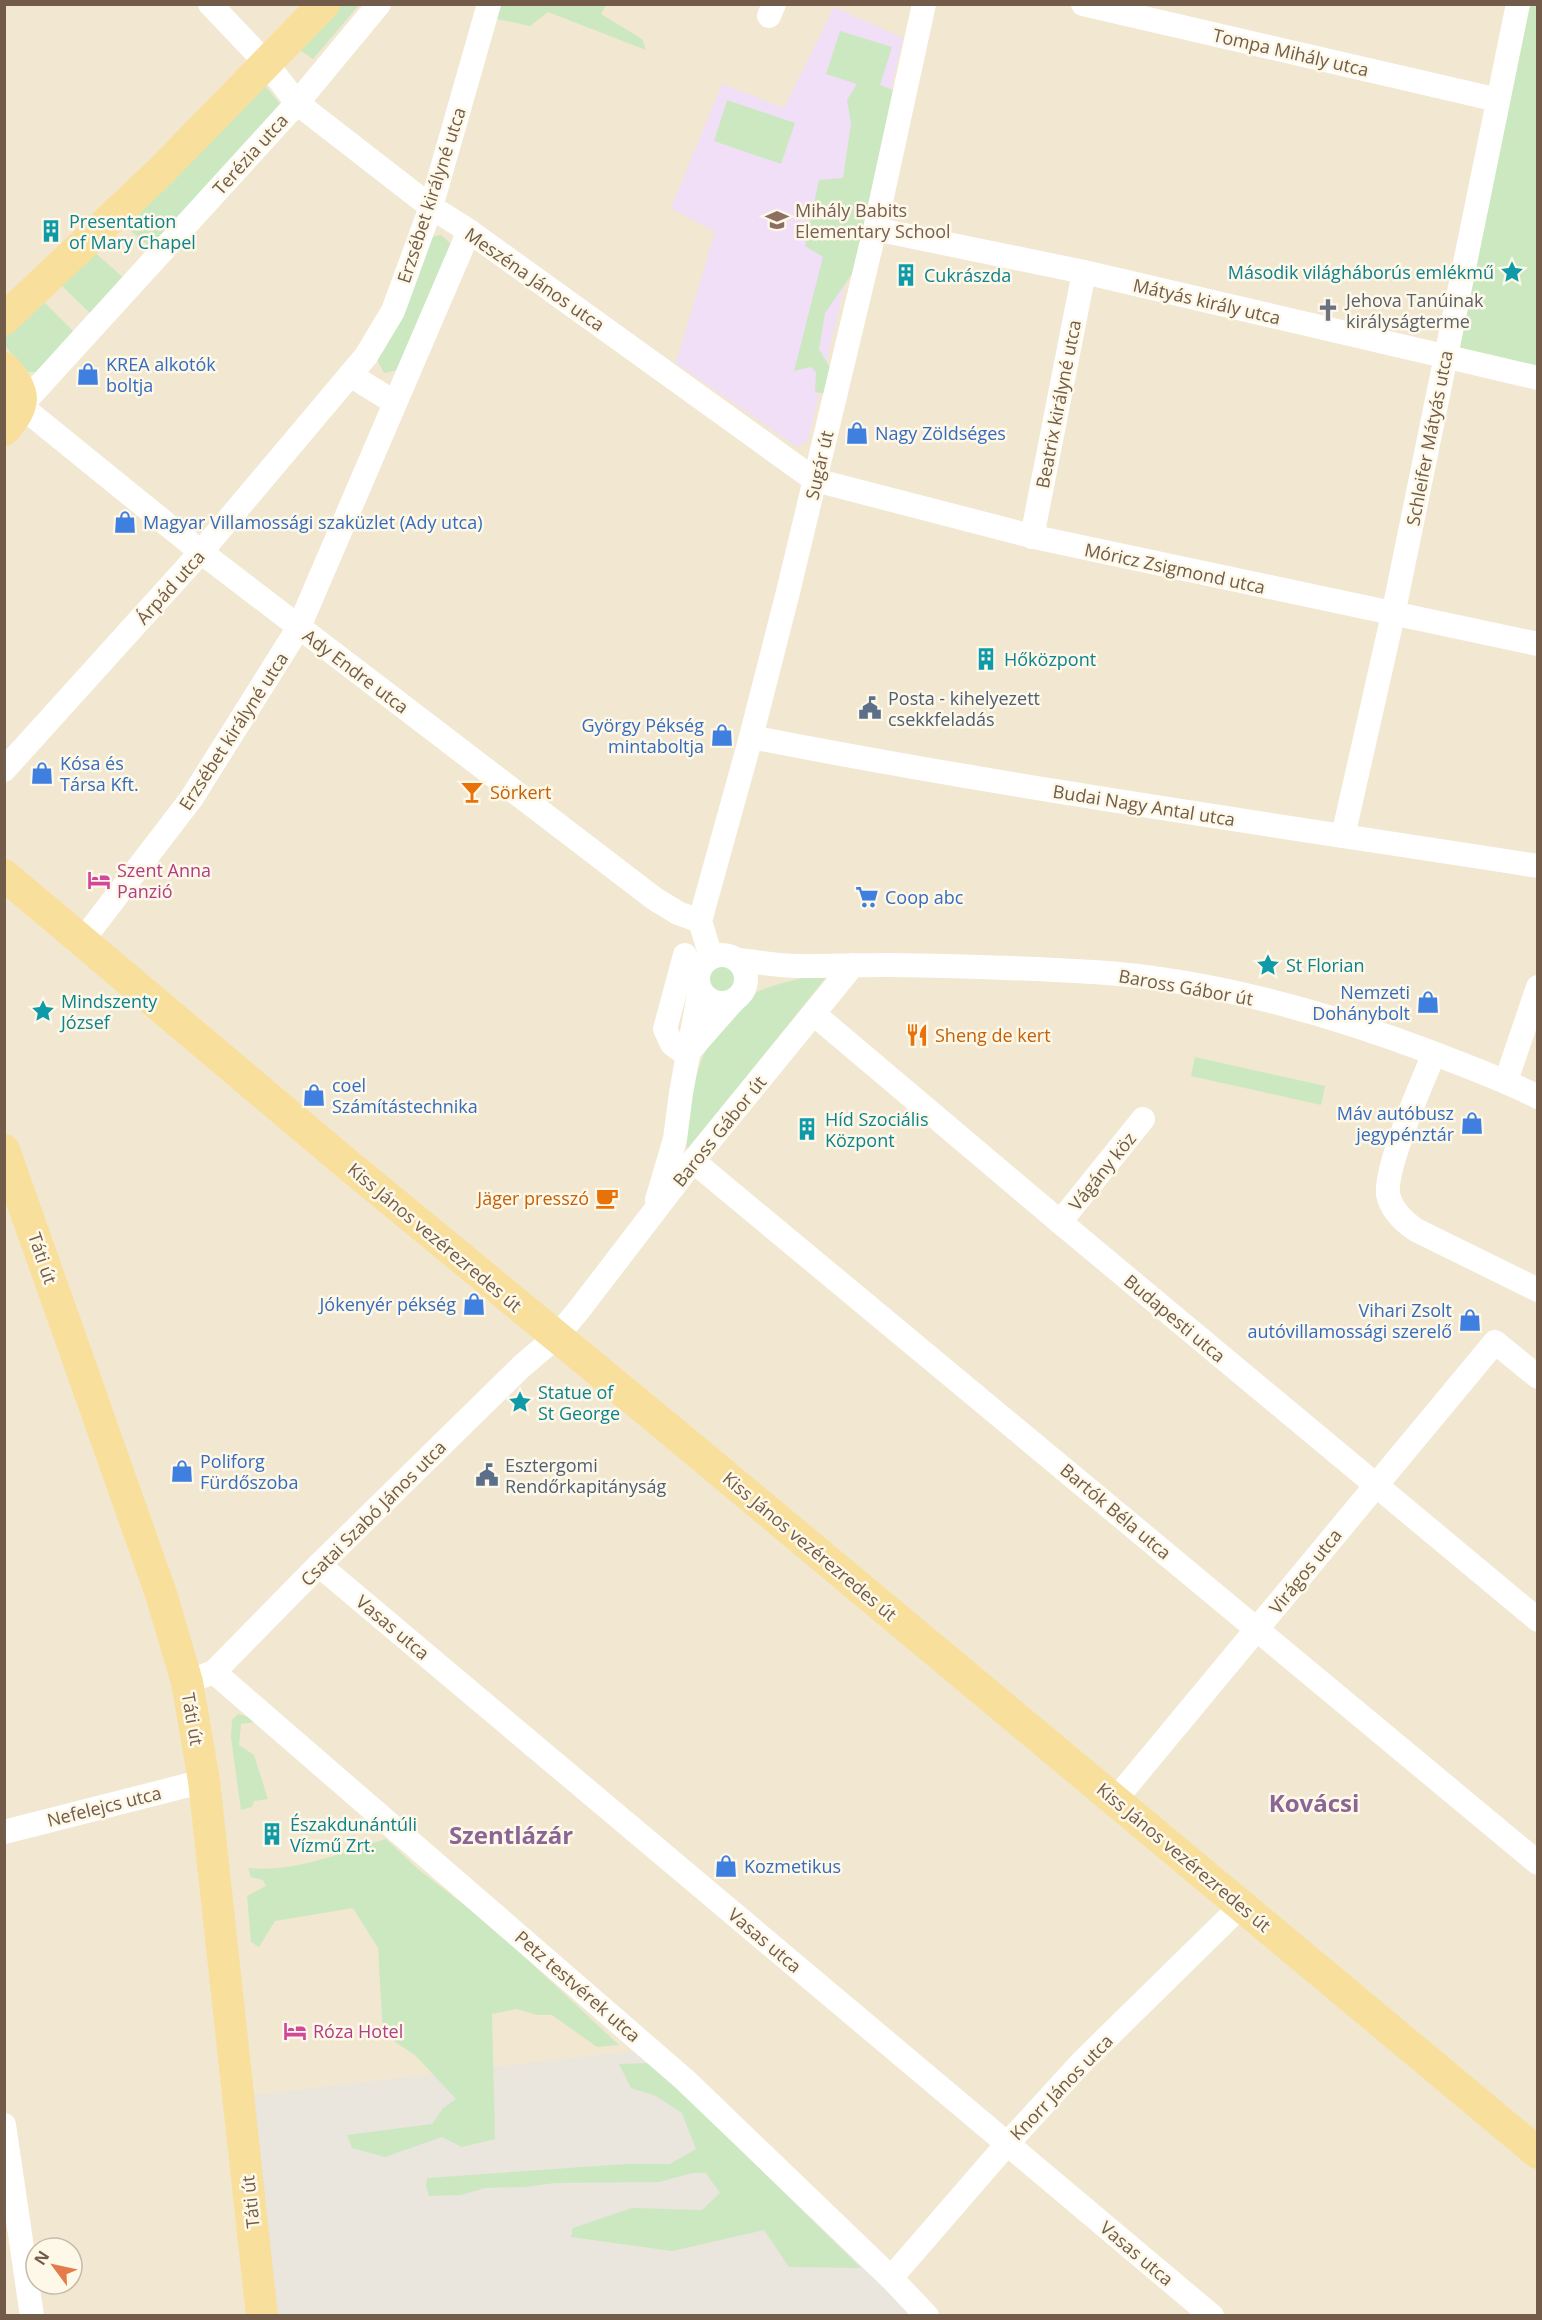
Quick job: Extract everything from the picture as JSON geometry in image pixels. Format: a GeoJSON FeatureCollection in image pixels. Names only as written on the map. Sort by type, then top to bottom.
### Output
{"type":"FeatureCollection","features":[{"type":"Feature","properties":{"kind":"main road"},"geometry":{"type":"LineString","coordinates":[[4,319],[151,181],[324,4]]}},
{"type":"Feature","properties":{"kind":"main road"},"geometry":{"type":"LineString","coordinates":[[4,368],[21,391],[13,418]]}},
{"type":"Feature","properties":{"kind":"main road","name":"Kiss János vezérezredes út"},"geometry":{"type":"LineString","coordinates":[[4,875],[1538,2153]]}},
{"type":"Feature","properties":{"kind":"main road","name":"Táti út"},"geometry":{"type":"LineString","coordinates":[[4,1150],[161,1594],[200,1677],[204,1781],[262,2316]]}},
{"type":"Feature","properties":{"kind":"street","name":"Meszéna János utca"},"geometry":{"type":"LineString","coordinates":[[210,4],[267,64],[297,103],[431,207],[469,231],[815,480]]}},
{"type":"Feature","properties":{"kind":"street","name":"Terézia utca"},"geometry":{"type":"LineString","coordinates":[[13,418],[297,103],[379,4]]}},
{"type":"Feature","properties":{"kind":"street","name":"Erzsébet királyné utca"},"geometry":{"type":"LineString","coordinates":[[330,399],[366,356],[393,310],[431,207],[489,4]]}},
{"type":"Feature","properties":{"kind":"street","name":"Sugár út"},"geometry":{"type":"LineString","coordinates":[[700,921],[751,737],[815,480],[875,229],[924,4]]}},
{"type":"Feature","properties":{"kind":"street","name":"Tompa Mihály utca"},"geometry":{"type":"LineString","coordinates":[[1083,4],[1498,100]]}},
{"type":"Feature","properties":{"kind":"street","name":"Schleifer Mátyás utca"},"geometry":{"type":"LineString","coordinates":[[1343,836],[1394,615],[1444,357],[1518,4]]}},
{"type":"Feature","properties":{"kind":"street","name":"Mátyás király utca"},"geometry":{"type":"LineString","coordinates":[[875,229],[1084,272],[1538,378]]}},
{"type":"Feature","properties":{"kind":"street","name":"Erzsébet királyné utca"},"geometry":{"type":"LineString","coordinates":[[82,941],[191,799],[299,627],[469,231]]}},
{"type":"Feature","properties":{"kind":"street","name":"Beatrix királyné utca"},"geometry":{"type":"LineString","coordinates":[[1032,537],[1084,272]]}},
{"type":"Feature","properties":{"kind":"street"},"geometry":{"type":"LineString","coordinates":[[350,375],[394,402]]}},
{"type":"Feature","properties":{"kind":"street","name":"Árpád utca"},"geometry":{"type":"LineString","coordinates":[[4,770],[201,552],[330,399]]}},
{"type":"Feature","properties":{"kind":"street","name":"Ady Endre utca"},"geometry":{"type":"LineString","coordinates":[[13,418],[201,552],[655,899],[678,913],[700,921]]}},
{"type":"Feature","properties":{"kind":"street","name":"Móricz Zsigmond utca"},"geometry":{"type":"LineString","coordinates":[[815,480],[1032,537],[1538,644]]}},
{"type":"Feature","properties":{"kind":"street","name":"Budai Nagy Antal utca"},"geometry":{"type":"LineString","coordinates":[[751,737],[1121,803],[1538,866]]}},
{"type":"Feature","properties":{"kind":"street"},"geometry":{"type":"LineString","coordinates":[[700,921],[731,971]]}},
{"type":"Feature","properties":{"kind":"street"},"geometry":{"type":"LineString","coordinates":[[685,955],[665,1029],[672,1044],[689,1053],[731,971]]}},
{"type":"Feature","properties":{"kind":"street"},"geometry":{"type":"LineString","coordinates":[[705,962],[731,971],[718,1003],[705,996],[700,989],[698,975],[705,962]]}},
{"type":"Feature","properties":{"kind":"street","name":"Baross Gábor út"},"geometry":{"type":"LineString","coordinates":[[556,1337],[693,1161],[853,965]]}},
{"type":"Feature","properties":{"kind":"street","name":"Baross Gábor út"},"geometry":{"type":"LineString","coordinates":[[731,971],[795,966],[853,965],[1094,972],[1148,977],[1229,992],[1392,1038],[1506,1081],[1538,1097]]}},
{"type":"Feature","properties":{"kind":"street"},"geometry":{"type":"LineString","coordinates":[[1506,1081],[1538,987]]}},
{"type":"Feature","properties":{"kind":"street","name":"Baross Gábor út"},"geometry":{"type":"LineString","coordinates":[[652,1214],[675,1138],[700,989]]}},
{"type":"Feature","properties":{"kind":"street","name":"Budapesti utca"},"geometry":{"type":"LineString","coordinates":[[814,1014],[1538,1620]]}},
{"type":"Feature","properties":{"kind":"street"},"geometry":{"type":"LineString","coordinates":[[1434,1054],[1389,1176],[1390,1201],[1399,1216],[1416,1230],[1538,1290]]}},
{"type":"Feature","properties":{"kind":"street","name":"Vágány köz"},"geometry":{"type":"LineString","coordinates":[[1060,1222],[1143,1119]]}},
{"type":"Feature","properties":{"kind":"street","name":"Bartók Béla utca"},"geometry":{"type":"LineString","coordinates":[[693,1161],[1538,1863]]}},
{"type":"Feature","properties":{"kind":"street","name":"Csatai Szabó János utca"},"geometry":{"type":"LineString","coordinates":[[200,1677],[319,1565],[522,1366],[556,1337]]}},
{"type":"Feature","properties":{"kind":"street","name":"Virágos utca"},"geometry":{"type":"LineString","coordinates":[[1115,1800],[1495,1342],[1538,1377]]}},
{"type":"Feature","properties":{"kind":"street","name":"Vasas utca"},"geometry":{"type":"LineString","coordinates":[[319,1565],[1212,2316]]}},
{"type":"Feature","properties":{"kind":"street","name":"Petz testvérek utca"},"geometry":{"type":"LineString","coordinates":[[200,1677],[650,2049],[891,2278],[927,2316]]}},
{"type":"Feature","properties":{"kind":"street","name":"Nefelejcs utca"},"geometry":{"type":"LineString","coordinates":[[4,1832],[204,1781]]}},
{"type":"Feature","properties":{"kind":"street","name":"Knorr János utca"},"geometry":{"type":"LineString","coordinates":[[891,2278],[1007,2144],[1082,2062],[1241,1906]]}},
{"type":"Feature","properties":{"kind":"street"},"geometry":{"type":"LineString","coordinates":[[4,2125],[32,2316]]}},
{"type":"Feature","properties":{"kind":"shaded area"},"geometry":{"type":"Polygon","coordinates":[[[5,5],[1537,5],[1537,2315],[5,2316],[5,5]]]}},
{"type":"Feature","properties":{"kind":"shaded area","name":"Mihály Babits Elementary School"},"geometry":{"type":"Polygon","coordinates":[[[834,7],[903,38],[808,441],[797,447],[676,363],[715,232],[671,208],[722,84],[784,108],[834,7]]]}},
{"type":"Feature","properties":{"kind":"shaded area"},"geometry":{"type":"Polygon","coordinates":[[[650,2049],[924,2315],[261,2315],[239,2097],[650,2049]]]}},
{"type":"Feature","properties":{"kind":"green space"},"geometry":{"type":"Polygon","coordinates":[[[334,5],[359,5],[313,59],[294,46],[334,5]]]}},
{"type":"Feature","properties":{"kind":"green space"},"geometry":{"type":"Polygon","coordinates":[[[496,5],[606,5],[601,14],[642,39],[646,50],[548,12],[530,26],[492,18],[496,5]]]}},
{"type":"Feature","properties":{"kind":"green space"},"geometry":{"type":"Polygon","coordinates":[[[1528,5],[1537,5],[1537,373],[1457,353],[1528,5]]]}},
{"type":"Feature","properties":{"kind":"green space"},"geometry":{"type":"Polygon","coordinates":[[[840,31],[892,47],[880,85],[896,91],[852,274],[825,313],[819,349],[832,371],[826,394],[815,392],[816,372],[811,367],[794,371],[823,257],[805,246],[819,180],[843,178],[851,123],[847,100],[857,84],[826,74],[840,31]]]}},
{"type":"Feature","properties":{"kind":"green space"},"geometry":{"type":"Polygon","coordinates":[[[262,82],[281,105],[150,247],[118,220],[262,82]]]}},
{"type":"Feature","properties":{"kind":"green space"},"geometry":{"type":"Polygon","coordinates":[[[727,100],[795,123],[781,164],[714,141],[727,100]]]}},
{"type":"Feature","properties":{"kind":"green space"},"geometry":{"type":"Polygon","coordinates":[[[441,235],[456,249],[403,369],[384,373],[377,360],[425,238],[441,235]]]}},
{"type":"Feature","properties":{"kind":"green space"},"geometry":{"type":"Polygon","coordinates":[[[92,250],[126,280],[92,315],[58,282],[92,250]]]}},
{"type":"Feature","properties":{"kind":"green space"},"geometry":{"type":"Polygon","coordinates":[[[39,297],[74,332],[39,372],[28,372],[5,346],[5,331],[39,297]]]}},
{"type":"Feature","properties":{"kind":"green space"},"geometry":{"type":"Polygon","coordinates":[[[722,961],[735,966],[740,979],[735,992],[722,997],[709,992],[704,979],[709,966],[722,961]]]}},
{"type":"Feature","properties":{"kind":"green space"},"geometry":{"type":"Polygon","coordinates":[[[809,976],[827,976],[688,1150],[685,1128],[693,1087],[705,1052],[719,1029],[732,1013],[752,995],[772,986],[809,976]]]}},
{"type":"Feature","properties":{"kind":"green space"},"geometry":{"type":"Polygon","coordinates":[[[1195,1057],[1325,1086],[1321,1105],[1191,1076],[1195,1057]]]}},
{"type":"Feature","properties":{"kind":"green space"},"geometry":{"type":"Polygon","coordinates":[[[238,1714],[249,1717],[254,1722],[241,1724],[239,1745],[254,1755],[268,1799],[254,1801],[252,1807],[241,1810],[231,1737],[232,1720],[238,1714]]]}},
{"type":"Feature","properties":{"kind":"green space"},"geometry":{"type":"Polygon","coordinates":[[[386,1839],[418,1869],[495,1929],[619,2045],[597,2047],[552,2015],[537,2015],[517,2009],[492,2014],[495,2139],[462,2147],[442,2137],[385,2157],[352,2148],[347,2135],[432,2124],[443,2108],[456,2099],[415,2055],[383,2034],[378,1948],[353,1908],[275,1921],[259,1947],[251,1942],[247,1896],[266,1886],[263,1880],[251,1877],[248,1868],[266,1869],[301,1864],[386,1839]]]}},
{"type":"Feature","properties":{"kind":"green space"},"geometry":{"type":"Polygon","coordinates":[[[652,2063],[861,2268],[789,2267],[764,2230],[672,2251],[571,2237],[573,2228],[632,2208],[702,2210],[720,2193],[706,2173],[692,2173],[659,2182],[555,2183],[485,2188],[461,2195],[429,2196],[426,2186],[427,2178],[626,2164],[670,2164],[696,2149],[682,2113],[656,2096],[631,2088],[619,2064],[652,2063]]]}},
{"type":"Feature","properties":{"kind":"place","name":"Mihály Babits Elementary School"},"geometry":{"type":"Point","coordinates":[777,220]}},
{"type":"Feature","properties":{"kind":"place","name":"Presentation of Mary Chapel"},"geometry":{"type":"Point","coordinates":[51,231]}},
{"type":"Feature","properties":{"kind":"place","name":"Második világháborús emlékmű"},"geometry":{"type":"Point","coordinates":[1512,272]}},
{"type":"Feature","properties":{"kind":"place","name":"Cukrászda"},"geometry":{"type":"Point","coordinates":[906,275]}},
{"type":"Feature","properties":{"kind":"place","name":"Jehova Tanúinak királyságterme"},"geometry":{"type":"Point","coordinates":[1328,310]}},
{"type":"Feature","properties":{"kind":"place","name":"KREA alkotók boltja"},"geometry":{"type":"Point","coordinates":[88,374]}},
{"type":"Feature","properties":{"kind":"place","name":"Nagy Zöldséges"},"geometry":{"type":"Point","coordinates":[857,433]}},
{"type":"Feature","properties":{"kind":"place","name":"Magyar Villamossági szaküzlet (Ady utca)"},"geometry":{"type":"Point","coordinates":[125,522]}},
{"type":"Feature","properties":{"kind":"place","name":"Hőközpont"},"geometry":{"type":"Point","coordinates":[986,659]}},
{"type":"Feature","properties":{"kind":"place","name":"Posta - kihelyezett csekkfeladás"},"geometry":{"type":"Point","coordinates":[870,708]}},
{"type":"Feature","properties":{"kind":"place","name":"György Pékség mintaboltja"},"geometry":{"type":"Point","coordinates":[722,735]}},
{"type":"Feature","properties":{"kind":"place","name":"Kósa és Társa Kft."},"geometry":{"type":"Point","coordinates":[42,773]}},
{"type":"Feature","properties":{"kind":"place","name":"Sörkert"},"geometry":{"type":"Point","coordinates":[472,792]}},
{"type":"Feature","properties":{"kind":"place","name":"Szent Anna Panzió"},"geometry":{"type":"Point","coordinates":[99,880]}},
{"type":"Feature","properties":{"kind":"place","name":"Coop abc"},"geometry":{"type":"Point","coordinates":[867,897]}},
{"type":"Feature","properties":{"kind":"place","name":"St Florian"},"geometry":{"type":"Point","coordinates":[1268,965]}},
{"type":"Feature","properties":{"kind":"place","name":"Nemzeti Dohánybolt"},"geometry":{"type":"Point","coordinates":[1428,1002]}},
{"type":"Feature","properties":{"kind":"place","name":"Mindszenty József"},"geometry":{"type":"Point","coordinates":[43,1011]}},
{"type":"Feature","properties":{"kind":"place","name":"Sheng de kert"},"geometry":{"type":"Point","coordinates":[917,1035]}},
{"type":"Feature","properties":{"kind":"place","name":"coel Számítástechnika"},"geometry":{"type":"Point","coordinates":[314,1095]}},
{"type":"Feature","properties":{"kind":"place","name":"Máv autóbusz jegypénztár"},"geometry":{"type":"Point","coordinates":[1472,1123]}},
{"type":"Feature","properties":{"kind":"place","name":"Híd Szociális Központ"},"geometry":{"type":"Point","coordinates":[807,1129]}},
{"type":"Feature","properties":{"kind":"place","name":"Jäger presszó"},"geometry":{"type":"Point","coordinates":[607,1198]}},
{"type":"Feature","properties":{"kind":"place","name":"Jókenyér pékség"},"geometry":{"type":"Point","coordinates":[474,1304]}},
{"type":"Feature","properties":{"kind":"place","name":"Vihari Zsolt autóvillamossági szerelő"},"geometry":{"type":"Point","coordinates":[1470,1320]}},
{"type":"Feature","properties":{"kind":"place","name":"Statue of St George"},"geometry":{"type":"Point","coordinates":[520,1402]}},
{"type":"Feature","properties":{"kind":"place","name":"Poliforg Fürdőszoba"},"geometry":{"type":"Point","coordinates":[182,1471]}},
{"type":"Feature","properties":{"kind":"place","name":"Esztergomi Rendőrkapitányság"},"geometry":{"type":"Point","coordinates":[487,1475]}},
{"type":"Feature","properties":{"kind":"place","name":"Északdunántúli Vízmű Zrt."},"geometry":{"type":"Point","coordinates":[272,1834]}},
{"type":"Feature","properties":{"kind":"place","name":"Kozmetikus"},"geometry":{"type":"Point","coordinates":[726,1866]}},
{"type":"Feature","properties":{"kind":"place","name":"Róza Hotel"},"geometry":{"type":"Point","coordinates":[295,2031]}},
{"type":"Feature","properties":{"kind":"district","name":"Kovácsi"},"geometry":{"type":"Point","coordinates":[1314,1802]}},
{"type":"Feature","properties":{"kind":"district","name":"Szentlázár"},"geometry":{"type":"Point","coordinates":[511,1834]}}]}
